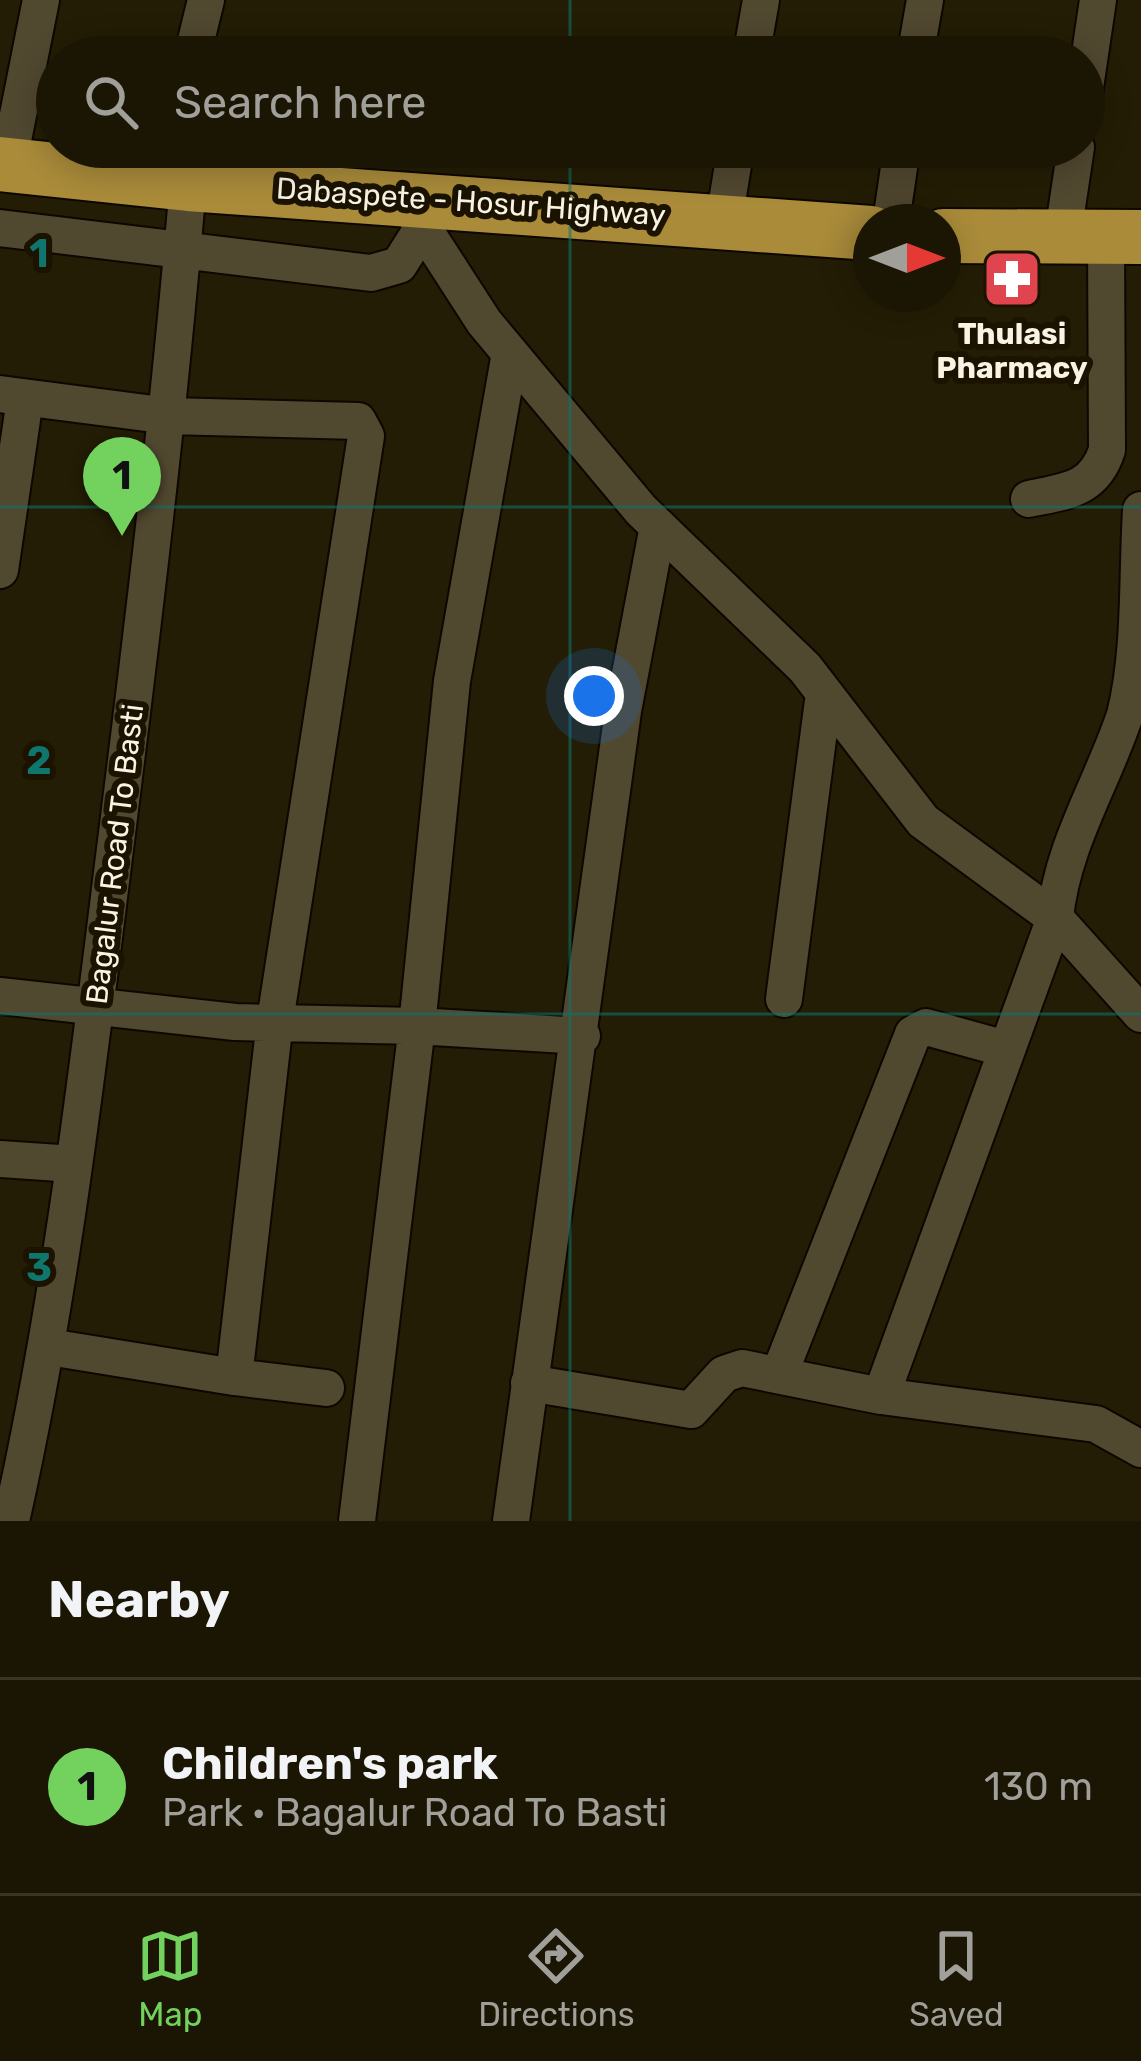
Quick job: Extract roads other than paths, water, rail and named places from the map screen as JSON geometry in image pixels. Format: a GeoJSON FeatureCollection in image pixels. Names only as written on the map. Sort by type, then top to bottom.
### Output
{"type":"FeatureCollection","features":[{"type":"Feature","properties":{"kind":"highway","name":"Dabaspete - Hosur Highway"},"geometry":{"type":"LineString","coordinates":[[4,165],[36,166]]}},
{"type":"Feature","properties":{"kind":"highway","name":"Dabaspete - Hosur Highway"},"geometry":{"type":"LineString","coordinates":[[89,168],[174,171],[414,213],[724,220],[853,231]]}},
{"type":"Feature","properties":{"kind":"highway"},"geometry":{"type":"LineString","coordinates":[[961,236],[1103,238]]}},
{"type":"Feature","properties":{"kind":"street"},"geometry":{"type":"LineString","coordinates":[[4,165],[41,0]]}},
{"type":"Feature","properties":{"kind":"street"},"geometry":{"type":"LineString","coordinates":[[197,36],[206,0]]}},
{"type":"Feature","properties":{"kind":"street"},"geometry":{"type":"LineString","coordinates":[[755,36],[761,0]]}},
{"type":"Feature","properties":{"kind":"street"},"geometry":{"type":"LineString","coordinates":[[919,36],[926,0]]}},
{"type":"Feature","properties":{"kind":"street"},"geometry":{"type":"LineString","coordinates":[[1093,36],[1098,0]]}},
{"type":"Feature","properties":{"kind":"street"},"geometry":{"type":"LineString","coordinates":[[724,220],[733,168]]}},
{"type":"Feature","properties":{"kind":"street"},"geometry":{"type":"LineString","coordinates":[[894,204],[899,168]]}},
{"type":"Feature","properties":{"kind":"street"},"geometry":{"type":"LineString","coordinates":[[1029,499],[1079,488],[1099,476],[1124,449],[1103,238],[1082,168]]}},
{"type":"Feature","properties":{"kind":"street","name":"Bagalur Road To Basti"},"geometry":{"type":"LineString","coordinates":[[16,1513],[49,1347],[169,416],[183,253],[174,171]]}},
{"type":"Feature","properties":{"kind":"street"},"geometry":{"type":"LineString","coordinates":[[0,228],[370,273],[399,265],[414,213]]}},
{"type":"Feature","properties":{"kind":"street"},"geometry":{"type":"LineString","coordinates":[[414,213],[510,353],[658,526],[805,668],[923,821],[1055,918],[1141,1014]]}},
{"type":"Feature","properties":{"kind":"street"},"geometry":{"type":"LineString","coordinates":[[357,1521],[417,1026],[452,681],[510,353]]}},
{"type":"Feature","properties":{"kind":"street"},"geometry":{"type":"LineString","coordinates":[[0,570],[13,396],[169,416],[358,421],[366,436],[275,1021],[234,1377]]}},
{"type":"Feature","properties":{"kind":"street"},"geometry":{"type":"LineString","coordinates":[[881,1396],[1055,918],[1059,876],[1127,712],[1139,603],[1141,510]]}},
{"type":"Feature","properties":{"kind":"street"},"geometry":{"type":"LineString","coordinates":[[511,1521],[582,1036],[623,711],[658,526]]}},
{"type":"Feature","properties":{"kind":"street"},"geometry":{"type":"LineString","coordinates":[[784,999],[824,693]]}},
{"type":"Feature","properties":{"kind":"street"},"geometry":{"type":"LineString","coordinates":[[0,996],[235,1022],[582,1036]]}},
{"type":"Feature","properties":{"kind":"street"},"geometry":{"type":"LineString","coordinates":[[779,1375],[913,1034],[926,1027],[1006,1049]]}},
{"type":"Feature","properties":{"kind":"street"},"geometry":{"type":"LineString","coordinates":[[0,1159],[74,1164]]}},
{"type":"Feature","properties":{"kind":"street"},"geometry":{"type":"LineString","coordinates":[[49,1347],[326,1388]]}},
{"type":"Feature","properties":{"kind":"street"},"geometry":{"type":"LineString","coordinates":[[529,1383],[691,1410],[733,1368],[881,1396],[1096,1424],[1141,1449]]}},
{"type":"Feature","properties":{"kind":"place","name":"Thulasi Pharmacy"},"geometry":{"type":"Point","coordinates":[1012,279]}},
{"type":"Feature","properties":{"kind":"place","name":"Children's park"},"geometry":{"type":"Point","coordinates":[122,536]}}]}
